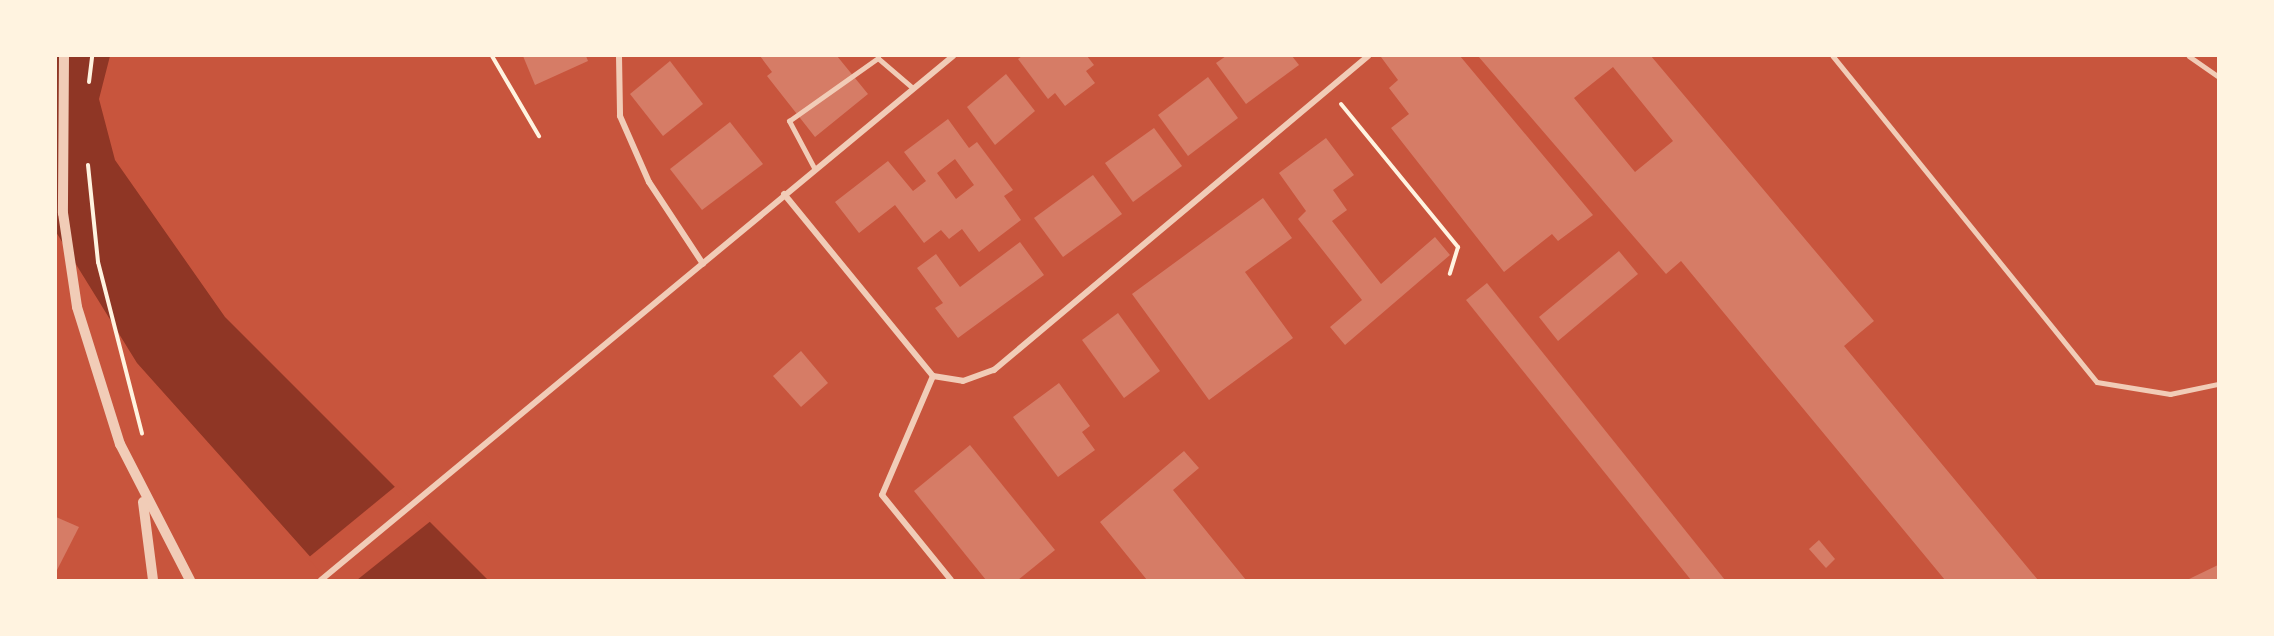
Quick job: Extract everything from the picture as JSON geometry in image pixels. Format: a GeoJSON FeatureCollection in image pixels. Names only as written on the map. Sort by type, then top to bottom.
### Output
{"type":"FeatureCollection","features":[{"type":"Feature","properties":{"kind":"street"},"geometry":{"type":"LineString","coordinates":[[64,56],[61,161],[68,259],[87,342],[120,444],[141,493],[190,580]]}},
{"type":"Feature","properties":{"kind":"street"},"geometry":{"type":"LineString","coordinates":[[619,56],[620,116],[649,182],[703,264]]}},
{"type":"Feature","properties":{"kind":"street"},"geometry":{"type":"LineString","coordinates":[[321,580],[649,311],[814,168],[953,56]]}},
{"type":"Feature","properties":{"kind":"street"},"geometry":{"type":"LineString","coordinates":[[784,194],[933,376],[963,381],[993,370],[1368,56]]}},
{"type":"Feature","properties":{"kind":"street"},"geometry":{"type":"LineString","coordinates":[[933,376],[882,495],[951,580]]}},
{"type":"Feature","properties":{"kind":"street"},"geometry":{"type":"LineString","coordinates":[[141,493],[153,580]]}},
{"type":"Feature","properties":{"kind":"lane"},"geometry":{"type":"LineString","coordinates":[[1833,56],[2097,382],[2170,394],[2218,384]]}},
{"type":"Feature","properties":{"kind":"lane"},"geometry":{"type":"LineString","coordinates":[[2189,56],[2218,76]]}},
{"type":"Feature","properties":{"kind":"lane"},"geometry":{"type":"LineString","coordinates":[[814,168],[789,121],[878,58],[913,88]]}},
{"type":"Feature","properties":{"kind":"path"},"geometry":{"type":"LineString","coordinates":[[89,89],[92,56]]}},
{"type":"Feature","properties":{"kind":"path"},"geometry":{"type":"LineString","coordinates":[[492,56],[539,136]]}},
{"type":"Feature","properties":{"kind":"path"},"geometry":{"type":"LineString","coordinates":[[1329,90],[1453,239],[1458,247],[1450,274]]}},
{"type":"Feature","properties":{"kind":"path"},"geometry":{"type":"LineString","coordinates":[[88,155],[98,262],[144,440]]}},
{"type":"Feature","properties":{"kind":"shaded area"},"geometry":{"type":"Polygon","coordinates":[[[56,56],[110,56],[99,99],[115,160],[225,317],[488,580],[331,580],[137,363],[56,232],[56,56]]]}},
{"type":"Feature","properties":{"kind":"pier"},"geometry":{"type":"Polygon","coordinates":[[[397,485],[432,520],[357,580],[327,580],[308,558],[397,485]]]}},
{"type":"Feature","properties":{"kind":"building"},"geometry":{"type":"Polygon","coordinates":[[[523,56],[586,56],[588,61],[535,85],[523,56]]]}},
{"type":"Feature","properties":{"kind":"building"},"geometry":{"type":"Polygon","coordinates":[[[760,56],[837,56],[868,94],[815,137],[767,76],[772,72],[760,56]]]}},
{"type":"Feature","properties":{"kind":"building"},"geometry":{"type":"Polygon","coordinates":[[[1022,56],[1087,56],[1094,65],[1086,71],[1095,83],[1065,106],[1055,93],[1048,99],[1018,59],[1022,56]]]}},
{"type":"Feature","properties":{"kind":"building"},"geometry":{"type":"Polygon","coordinates":[[[1226,56],[1292,56],[1299,65],[1246,104],[1216,63],[1226,56]]]}},
{"type":"Feature","properties":{"kind":"building"},"geometry":{"type":"Polygon","coordinates":[[[1460,56],[1593,215],[1558,241],[1552,234],[1504,272],[1391,128],[1409,114],[1389,88],[1398,80],[1381,57],[1460,56]]]}},
{"type":"Feature","properties":{"kind":"building"},"geometry":{"type":"Polygon","coordinates":[[[1478,56],[1651,56],[1874,321],[1844,346],[2038,580],[1945,580],[1681,261],[1666,274],[1478,56]],[[1613,67],[1574,98],[1635,172],[1673,141],[1613,67]]]}},
{"type":"Feature","properties":{"kind":"building"},"geometry":{"type":"Polygon","coordinates":[[[670,61],[703,104],[663,136],[630,94],[670,61]]]}},
{"type":"Feature","properties":{"kind":"building"},"geometry":{"type":"Polygon","coordinates":[[[1006,74],[1035,111],[995,145],[967,107],[1006,74]]]}},
{"type":"Feature","properties":{"kind":"building"},"geometry":{"type":"Polygon","coordinates":[[[1208,77],[1238,118],[1188,156],[1158,115],[1208,77]]]}},
{"type":"Feature","properties":{"kind":"building"},"geometry":{"type":"Polygon","coordinates":[[[948,119],[969,148],[977,142],[1013,190],[1004,196],[1021,220],[979,252],[962,229],[949,239],[941,230],[924,243],[895,205],[859,233],[835,202],[888,161],[913,191],[926,181],[904,152],[948,119]],[[955,159],[937,173],[956,199],[974,185],[955,159]]]}},
{"type":"Feature","properties":{"kind":"building"},"geometry":{"type":"Polygon","coordinates":[[[730,122],[763,164],[702,210],[670,169],[730,122]]]}},
{"type":"Feature","properties":{"kind":"building"},"geometry":{"type":"Polygon","coordinates":[[[1154,128],[1182,166],[1133,202],[1105,163],[1154,128]]]}},
{"type":"Feature","properties":{"kind":"building"},"geometry":{"type":"Polygon","coordinates":[[[1326,138],[1354,175],[1333,190],[1347,210],[1332,221],[1381,284],[1435,237],[1450,255],[1345,345],[1330,327],[1362,300],[1298,219],[1306,211],[1279,173],[1326,138]]]}},
{"type":"Feature","properties":{"kind":"building"},"geometry":{"type":"Polygon","coordinates":[[[1093,175],[1122,214],[1063,257],[1034,218],[1093,175]]]}},
{"type":"Feature","properties":{"kind":"building"},"geometry":{"type":"Polygon","coordinates":[[[1263,198],[1292,238],[1245,272],[1293,338],[1209,400],[1132,294],[1263,198]]]}},
{"type":"Feature","properties":{"kind":"building"},"geometry":{"type":"Polygon","coordinates":[[[1020,242],[1044,275],[958,338],[935,308],[943,303],[917,268],[936,254],[960,287],[1020,242]]]}},
{"type":"Feature","properties":{"kind":"building"},"geometry":{"type":"Polygon","coordinates":[[[1619,251],[1638,274],[1558,341],[1539,317],[1619,251]]]}},
{"type":"Feature","properties":{"kind":"building"},"geometry":{"type":"Polygon","coordinates":[[[1487,283],[1725,580],[1691,580],[1466,300],[1487,283]]]}},
{"type":"Feature","properties":{"kind":"building"},"geometry":{"type":"Polygon","coordinates":[[[1118,313],[1160,371],[1124,398],[1082,340],[1118,313]]]}},
{"type":"Feature","properties":{"kind":"building"},"geometry":{"type":"Polygon","coordinates":[[[801,351],[828,383],[801,407],[773,376],[801,351]]]}},
{"type":"Feature","properties":{"kind":"building"},"geometry":{"type":"Polygon","coordinates":[[[1059,383],[1090,426],[1082,432],[1095,450],[1058,477],[1013,417],[1059,383]]]}},
{"type":"Feature","properties":{"kind":"building"},"geometry":{"type":"Polygon","coordinates":[[[970,445],[1055,550],[1018,580],[986,580],[914,491],[970,445]]]}},
{"type":"Feature","properties":{"kind":"building"},"geometry":{"type":"Polygon","coordinates":[[[1184,451],[1199,468],[1173,490],[1246,580],[1147,580],[1100,522],[1184,451]]]}},
{"type":"Feature","properties":{"kind":"building"},"geometry":{"type":"Polygon","coordinates":[[[56,517],[79,527],[56,572],[56,517]]]}},
{"type":"Feature","properties":{"kind":"building"},"geometry":{"type":"Polygon","coordinates":[[[1819,540],[1835,559],[1826,568],[1809,549],[1819,540]]]}},
{"type":"Feature","properties":{"kind":"building"},"geometry":{"type":"Polygon","coordinates":[[[2218,565],[2218,580],[2187,580],[2218,565]]]}}]}
